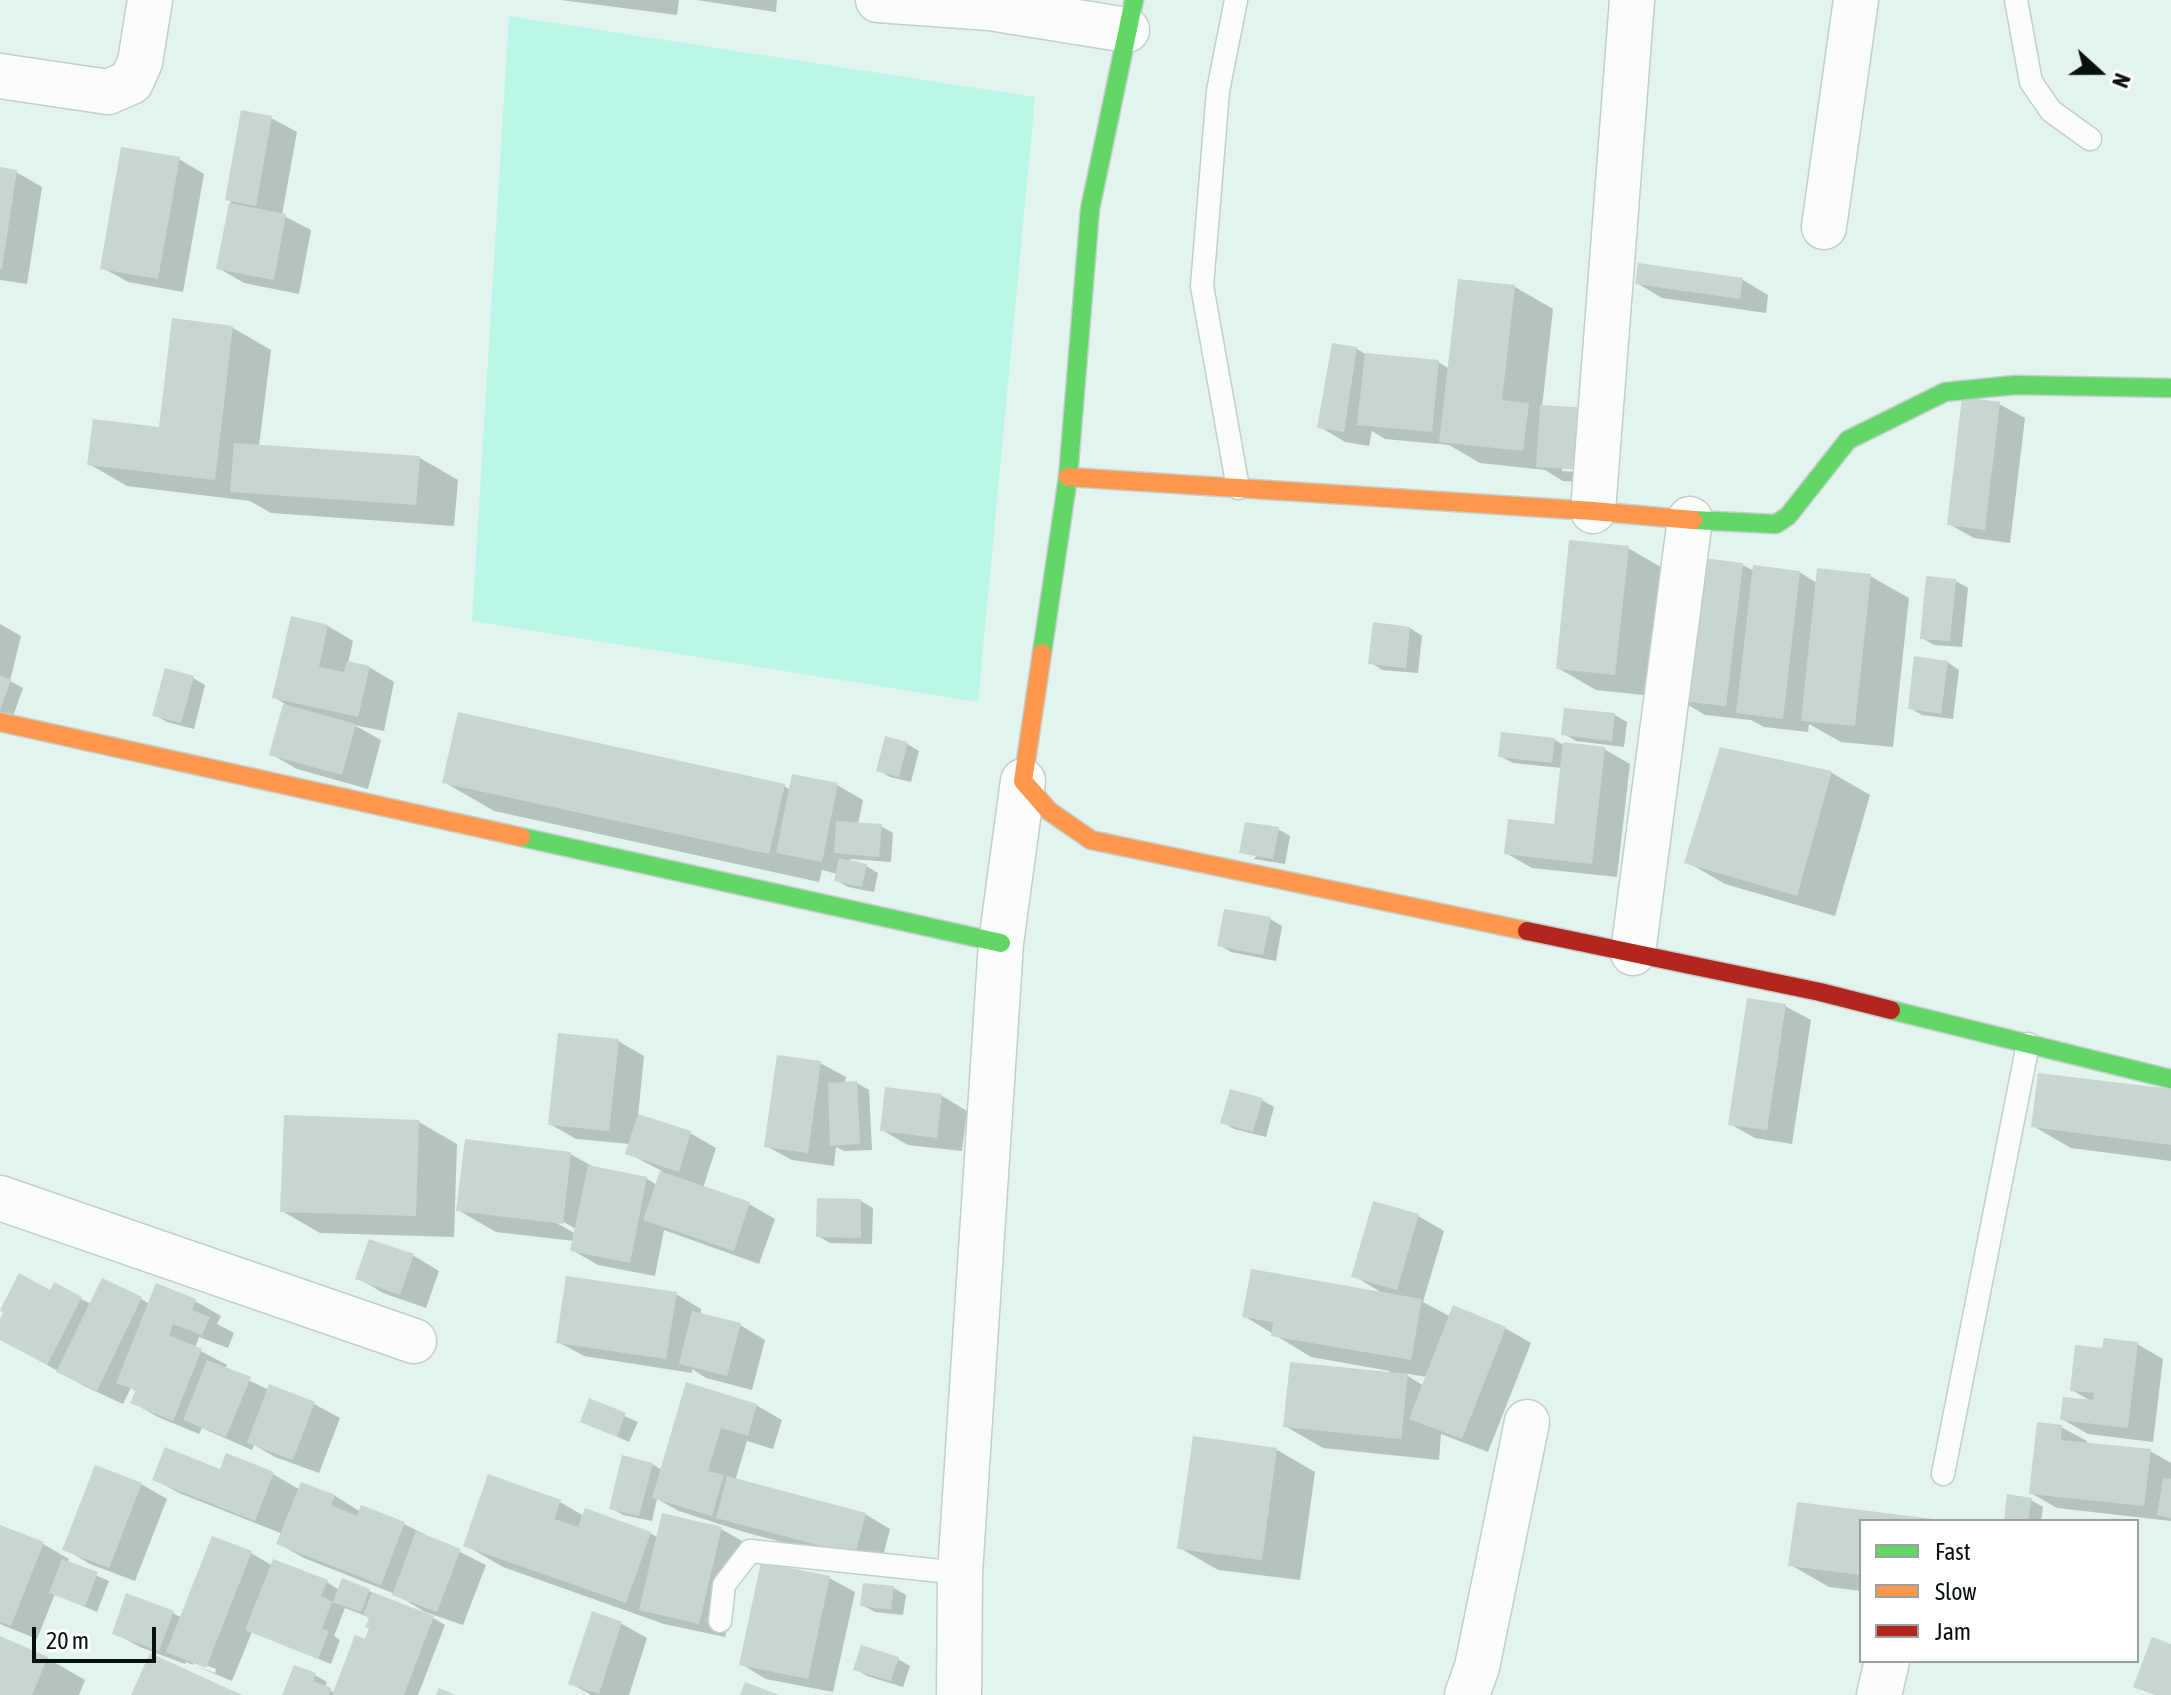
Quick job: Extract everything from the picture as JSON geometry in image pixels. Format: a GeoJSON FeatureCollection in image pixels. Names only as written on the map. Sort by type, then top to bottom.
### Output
{"type":"FeatureCollection","features":[{"type":"Feature","properties":{"kind":"street"},"geometry":{"type":"LineString","coordinates":[[0,76],[108,92],[131,82],[140,62],[150,0]]}},
{"type":"Feature","properties":{"kind":"street"},"geometry":{"type":"LineString","coordinates":[[878,0],[1130,15],[1090,209],[1068,477],[1001,943],[960,1573],[959,1695]]}},
{"type":"Feature","properties":{"kind":"street"},"geometry":{"type":"LineString","coordinates":[[1593,511],[1632,0]]}},
{"type":"Feature","properties":{"kind":"street"},"geometry":{"type":"LineString","coordinates":[[1824,227],[1856,0]]}},
{"type":"Feature","properties":{"kind":"street"},"geometry":{"type":"LineString","coordinates":[[1068,477],[1776,524],[1788,516],[1848,440],[1945,392],[2015,385],[2171,388]]}},
{"type":"Feature","properties":{"kind":"street"},"geometry":{"type":"LineString","coordinates":[[1633,953],[1690,519]]}},
{"type":"Feature","properties":{"kind":"street"},"geometry":{"type":"LineString","coordinates":[[0,722],[1001,943]]}},
{"type":"Feature","properties":{"kind":"street"},"geometry":{"type":"LineString","coordinates":[[1023,781],[1049,811],[1091,840],[1820,992],[2171,1079]]}},
{"type":"Feature","properties":{"kind":"street"},"geometry":{"type":"LineString","coordinates":[[0,1198],[414,1341]]}},
{"type":"Feature","properties":{"kind":"street"},"geometry":{"type":"LineString","coordinates":[[1467,1695],[1477,1667],[1527,1422]]}},
{"type":"Feature","properties":{"kind":"street"},"geometry":{"type":"LineString","coordinates":[[1879,1695],[1887,1663]]}},
{"type":"Feature","properties":{"kind":"lane"},"geometry":{"type":"LineString","coordinates":[[1236,0],[1218,91],[1202,286],[1238,488]]}},
{"type":"Feature","properties":{"kind":"lane"},"geometry":{"type":"LineString","coordinates":[[2016,0],[2031,82],[2051,111],[2090,139]]}},
{"type":"Feature","properties":{"kind":"lane"},"geometry":{"type":"LineString","coordinates":[[1943,1474],[2028,1044]]}},
{"type":"Feature","properties":{"kind":"lane"},"geometry":{"type":"LineString","coordinates":[[720,1621],[724,1585],[750,1551],[960,1573]]}},
{"type":"Feature","properties":{"kind":"green space"},"geometry":{"type":"Polygon","coordinates":[[[509,16],[1035,97],[978,702],[472,621],[509,16]]]}},
{"type":"Feature","properties":{"kind":"building"},"geometry":{"type":"Polygon","coordinates":[[[241,110],[272,116],[256,206],[225,200],[241,110]]]}},
{"type":"Feature","properties":{"kind":"building"},"geometry":{"type":"Polygon","coordinates":[[[121,147],[180,157],[158,279],[100,269],[121,147]]]}},
{"type":"Feature","properties":{"kind":"building"},"geometry":{"type":"Polygon","coordinates":[[[0,167],[17,170],[2,269],[0,269],[0,167]]]}},
{"type":"Feature","properties":{"kind":"building"},"geometry":{"type":"Polygon","coordinates":[[[229,203],[286,214],[274,280],[216,269],[229,203]]]}},
{"type":"Feature","properties":{"kind":"building"},"geometry":{"type":"Polygon","coordinates":[[[1638,263],[1743,278],[1740,299],[1635,284],[1638,263]]]}},
{"type":"Feature","properties":{"kind":"building"},"geometry":{"type":"Polygon","coordinates":[[[1458,279],[1515,285],[1502,400],[1529,403],[1523,451],[1439,442],[1458,279]]]}},
{"type":"Feature","properties":{"kind":"building"},"geometry":{"type":"Polygon","coordinates":[[[172,318],[233,326],[215,480],[87,465],[93,419],[159,427],[172,318]]]}},
{"type":"Feature","properties":{"kind":"building"},"geometry":{"type":"Polygon","coordinates":[[[1332,343],[1357,347],[1344,432],[1317,428],[1332,343]]]}},
{"type":"Feature","properties":{"kind":"building"},"geometry":{"type":"Polygon","coordinates":[[[1365,353],[1439,360],[1432,432],[1357,425],[1365,353]]]}},
{"type":"Feature","properties":{"kind":"building"},"geometry":{"type":"Polygon","coordinates":[[[1962,397],[2000,402],[1985,530],[1947,525],[1962,397]]]}},
{"type":"Feature","properties":{"kind":"building"},"geometry":{"type":"Polygon","coordinates":[[[1540,405],[1590,408],[1585,470],[1536,467],[1540,405]]]}},
{"type":"Feature","properties":{"kind":"building"},"geometry":{"type":"Polygon","coordinates":[[[234,443],[420,456],[416,505],[230,492],[234,443]]]}},
{"type":"Feature","properties":{"kind":"building"},"geometry":{"type":"Polygon","coordinates":[[[1569,540],[1629,546],[1615,675],[1556,669],[1569,540]]]}},
{"type":"Feature","properties":{"kind":"building"},"geometry":{"type":"Polygon","coordinates":[[[1695,557],[1743,563],[1726,706],[1678,701],[1695,557]]]}},
{"type":"Feature","properties":{"kind":"building"},"geometry":{"type":"Polygon","coordinates":[[[1753,565],[1800,571],[1783,719],[1736,713],[1753,565]]]}},
{"type":"Feature","properties":{"kind":"building"},"geometry":{"type":"Polygon","coordinates":[[[1817,568],[1871,574],[1855,726],[1801,721],[1817,568]]]}},
{"type":"Feature","properties":{"kind":"building"},"geometry":{"type":"Polygon","coordinates":[[[1926,576],[1956,579],[1950,641],[1920,639],[1926,576]]]}},
{"type":"Feature","properties":{"kind":"building"},"geometry":{"type":"Polygon","coordinates":[[[291,616],[328,625],[319,667],[344,672],[347,661],[370,666],[358,717],[272,698],[291,616]]]}},
{"type":"Feature","properties":{"kind":"building"},"geometry":{"type":"Polygon","coordinates":[[[1373,622],[1410,627],[1406,668],[1368,664],[1373,622]]]}},
{"type":"Feature","properties":{"kind":"building"},"geometry":{"type":"Polygon","coordinates":[[[1914,656],[1948,661],[1941,714],[1908,709],[1914,656]]]}},
{"type":"Feature","properties":{"kind":"building"},"geometry":{"type":"Polygon","coordinates":[[[165,668],[194,676],[181,723],[152,716],[165,668]]]}},
{"type":"Feature","properties":{"kind":"building"},"geometry":{"type":"Polygon","coordinates":[[[0,675],[11,680],[0,710],[0,675]]]}},
{"type":"Feature","properties":{"kind":"building"},"geometry":{"type":"Polygon","coordinates":[[[283,704],[356,724],[342,775],[269,755],[283,704]]]}},
{"type":"Feature","properties":{"kind":"building"},"geometry":{"type":"Polygon","coordinates":[[[1564,708],[1615,713],[1612,741],[1561,735],[1564,708]]]}},
{"type":"Feature","properties":{"kind":"building"},"geometry":{"type":"Polygon","coordinates":[[[458,712],[785,784],[769,854],[442,783],[458,712]]]}},
{"type":"Feature","properties":{"kind":"building"},"geometry":{"type":"Polygon","coordinates":[[[1501,732],[1555,738],[1552,763],[1498,757],[1501,732]]]}},
{"type":"Feature","properties":{"kind":"building"},"geometry":{"type":"Polygon","coordinates":[[[885,736],[908,742],[899,777],[876,771],[885,736]]]}},
{"type":"Feature","properties":{"kind":"building"},"geometry":{"type":"Polygon","coordinates":[[[1563,742],[1605,747],[1592,864],[1504,854],[1508,819],[1554,824],[1563,742]]]}},
{"type":"Feature","properties":{"kind":"building"},"geometry":{"type":"Polygon","coordinates":[[[1720,747],[1832,771],[1797,896],[1684,863],[1720,747]]]}},
{"type":"Feature","properties":{"kind":"building"},"geometry":{"type":"Polygon","coordinates":[[[792,774],[838,783],[822,862],[776,853],[792,774]]]}},
{"type":"Feature","properties":{"kind":"building"},"geometry":{"type":"Polygon","coordinates":[[[836,821],[882,824],[879,857],[834,853],[836,821]]]}},
{"type":"Feature","properties":{"kind":"building"},"geometry":{"type":"Polygon","coordinates":[[[1245,822],[1279,827],[1273,859],[1239,853],[1245,822]]]}},
{"type":"Feature","properties":{"kind":"building"},"geometry":{"type":"Polygon","coordinates":[[[839,858],[867,864],[862,887],[834,881],[839,858]]]}},
{"type":"Feature","properties":{"kind":"building"},"geometry":{"type":"Polygon","coordinates":[[[1224,909],[1271,917],[1263,955],[1217,946],[1224,909]]]}},
{"type":"Feature","properties":{"kind":"building"},"geometry":{"type":"Polygon","coordinates":[[[1747,998],[1786,1004],[1767,1130],[1728,1125],[1747,998]]]}},
{"type":"Feature","properties":{"kind":"building"},"geometry":{"type":"Polygon","coordinates":[[[558,1033],[619,1039],[609,1131],[548,1125],[558,1033]]]}},
{"type":"Feature","properties":{"kind":"building"},"geometry":{"type":"Polygon","coordinates":[[[777,1055],[821,1061],[808,1153],[764,1147],[777,1055]]]}},
{"type":"Feature","properties":{"kind":"building"},"geometry":{"type":"Polygon","coordinates":[[[2038,1073],[2171,1089],[2171,1145],[2031,1127],[2038,1073]]]}},
{"type":"Feature","properties":{"kind":"building"},"geometry":{"type":"Polygon","coordinates":[[[857,1081],[860,1144],[830,1146],[828,1083],[857,1081]]]}},
{"type":"Feature","properties":{"kind":"building"},"geometry":{"type":"Polygon","coordinates":[[[885,1087],[942,1094],[937,1138],[880,1131],[885,1087]]]}},
{"type":"Feature","properties":{"kind":"building"},"geometry":{"type":"Polygon","coordinates":[[[1230,1089],[1263,1098],[1253,1132],[1220,1123],[1230,1089]]]}},
{"type":"Feature","properties":{"kind":"building"},"geometry":{"type":"Polygon","coordinates":[[[638,1114],[691,1131],[679,1172],[625,1154],[638,1114]]]}},
{"type":"Feature","properties":{"kind":"building"},"geometry":{"type":"Polygon","coordinates":[[[284,1115],[419,1120],[416,1216],[280,1212],[284,1115]]]}},
{"type":"Feature","properties":{"kind":"building"},"geometry":{"type":"Polygon","coordinates":[[[465,1139],[571,1152],[563,1224],[456,1211],[465,1139]]]}},
{"type":"Feature","properties":{"kind":"building"},"geometry":{"type":"Polygon","coordinates":[[[588,1165],[647,1177],[630,1263],[570,1251],[588,1165]]]}},
{"type":"Feature","properties":{"kind":"building"},"geometry":{"type":"Polygon","coordinates":[[[660,1171],[750,1202],[734,1251],[643,1220],[660,1171]]]}},
{"type":"Feature","properties":{"kind":"building"},"geometry":{"type":"Polygon","coordinates":[[[817,1198],[861,1199],[861,1238],[816,1237],[817,1198]]]}},
{"type":"Feature","properties":{"kind":"building"},"geometry":{"type":"Polygon","coordinates":[[[1373,1201],[1419,1214],[1397,1290],[1351,1277],[1373,1201]]]}},
{"type":"Feature","properties":{"kind":"building"},"geometry":{"type":"Polygon","coordinates":[[[369,1239],[414,1254],[400,1295],[355,1279],[369,1239]]]}},
{"type":"Feature","properties":{"kind":"building"},"geometry":{"type":"Polygon","coordinates":[[[1251,1269],[1422,1299],[1411,1360],[1271,1336],[1273,1322],[1242,1317],[1251,1269]]]}},
{"type":"Feature","properties":{"kind":"building"},"geometry":{"type":"Polygon","coordinates":[[[19,1273],[50,1290],[54,1282],[82,1297],[47,1365],[0,1340],[3,1313],[0,1310],[19,1273]]]}},
{"type":"Feature","properties":{"kind":"building"},"geometry":{"type":"Polygon","coordinates":[[[566,1276],[677,1292],[666,1359],[556,1343],[566,1276]]]}},
{"type":"Feature","properties":{"kind":"building"},"geometry":{"type":"Polygon","coordinates":[[[102,1278],[142,1297],[97,1391],[56,1372],[102,1278]]]}},
{"type":"Feature","properties":{"kind":"building"},"geometry":{"type":"Polygon","coordinates":[[[156,1283],[196,1299],[192,1310],[210,1317],[202,1335],[173,1324],[169,1335],[202,1349],[173,1421],[130,1403],[136,1390],[116,1383],[156,1283]]]}},
{"type":"Feature","properties":{"kind":"building"},"geometry":{"type":"Polygon","coordinates":[[[1453,1305],[1506,1327],[1462,1439],[1409,1419],[1453,1305]]]}},
{"type":"Feature","properties":{"kind":"building"},"geometry":{"type":"Polygon","coordinates":[[[692,1311],[741,1323],[727,1376],[679,1364],[692,1311]]]}},
{"type":"Feature","properties":{"kind":"building"},"geometry":{"type":"Polygon","coordinates":[[[2104,1338],[2138,1342],[2128,1428],[2060,1420],[2063,1397],[2093,1400],[2094,1393],[2070,1391],[2075,1345],[2102,1348],[2104,1338]]]}},
{"type":"Feature","properties":{"kind":"building"},"geometry":{"type":"Polygon","coordinates":[[[207,1360],[251,1377],[226,1437],[183,1420],[207,1360]]]}},
{"type":"Feature","properties":{"kind":"building"},"geometry":{"type":"Polygon","coordinates":[[[1290,1362],[1408,1374],[1401,1439],[1283,1427],[1290,1362]]]}},
{"type":"Feature","properties":{"kind":"building"},"geometry":{"type":"Polygon","coordinates":[[[686,1382],[757,1404],[748,1436],[721,1428],[708,1471],[724,1475],[712,1516],[652,1498],[686,1382]]]}},
{"type":"Feature","properties":{"kind":"building"},"geometry":{"type":"Polygon","coordinates":[[[269,1384],[315,1402],[293,1460],[247,1443],[269,1384]]]}},
{"type":"Feature","properties":{"kind":"building"},"geometry":{"type":"Polygon","coordinates":[[[589,1398],[626,1413],[617,1437],[580,1422],[589,1398]]]}},
{"type":"Feature","properties":{"kind":"building"},"geometry":{"type":"Polygon","coordinates":[[[2037,1422],[2062,1425],[2061,1440],[2151,1449],[2144,1506],[2029,1494],[2037,1422]]]}},
{"type":"Feature","properties":{"kind":"building"},"geometry":{"type":"Polygon","coordinates":[[[1193,1436],[1277,1448],[1262,1560],[1177,1549],[1193,1436]]]}},
{"type":"Feature","properties":{"kind":"building"},"geometry":{"type":"Polygon","coordinates":[[[165,1447],[220,1469],[226,1453],[274,1472],[255,1521],[152,1480],[165,1447]]]}},
{"type":"Feature","properties":{"kind":"building"},"geometry":{"type":"Polygon","coordinates":[[[622,1455],[653,1463],[639,1516],[609,1509],[622,1455]]]}},
{"type":"Feature","properties":{"kind":"building"},"geometry":{"type":"Polygon","coordinates":[[[95,1465],[142,1483],[109,1568],[62,1550],[95,1465]]]}},
{"type":"Feature","properties":{"kind":"building"},"geometry":{"type":"Polygon","coordinates":[[[488,1474],[561,1500],[554,1519],[578,1527],[585,1508],[651,1532],[626,1603],[463,1546],[488,1474]]]}},
{"type":"Feature","properties":{"kind":"building"},"geometry":{"type":"Polygon","coordinates":[[[727,1476],[866,1513],[855,1555],[716,1518],[727,1476]]]}},
{"type":"Feature","properties":{"kind":"building"},"geometry":{"type":"Polygon","coordinates":[[[2163,1478],[2171,1479],[2171,1518],[2157,1515],[2163,1478]]]}},
{"type":"Feature","properties":{"kind":"building"},"geometry":{"type":"Polygon","coordinates":[[[301,1482],[335,1495],[331,1505],[357,1516],[361,1505],[405,1522],[381,1585],[276,1544],[301,1482]]]}},
{"type":"Feature","properties":{"kind":"building"},"geometry":{"type":"Polygon","coordinates":[[[2007,1494],[2032,1498],[2028,1519],[2004,1519],[2007,1494]]]}},
{"type":"Feature","properties":{"kind":"building"},"geometry":{"type":"Polygon","coordinates":[[[1797,1502],[1933,1519],[1859,1519],[1859,1575],[1788,1566],[1797,1502]]]}},
{"type":"Feature","properties":{"kind":"building"},"geometry":{"type":"Polygon","coordinates":[[[662,1513],[722,1527],[699,1624],[639,1610],[662,1513]]]}},
{"type":"Feature","properties":{"kind":"building"},"geometry":{"type":"Polygon","coordinates":[[[0,1525],[44,1542],[11,1626],[0,1622],[0,1525]]]}},
{"type":"Feature","properties":{"kind":"building"},"geometry":{"type":"Polygon","coordinates":[[[416,1531],[461,1549],[437,1612],[392,1595],[416,1531]]]}},
{"type":"Feature","properties":{"kind":"building"},"geometry":{"type":"Polygon","coordinates":[[[212,1536],[252,1551],[206,1668],[166,1652],[212,1536]]]}},
{"type":"Feature","properties":{"kind":"building"},"geometry":{"type":"Polygon","coordinates":[[[62,1559],[98,1572],[85,1607],[49,1593],[62,1559]]]}},
{"type":"Feature","properties":{"kind":"building"},"geometry":{"type":"Polygon","coordinates":[[[273,1559],[328,1580],[321,1596],[333,1602],[342,1578],[370,1589],[361,1612],[332,1602],[322,1629],[329,1631],[318,1659],[245,1630],[273,1559]]]}},
{"type":"Feature","properties":{"kind":"building"},"geometry":{"type":"Polygon","coordinates":[[[761,1562],[830,1576],[808,1679],[739,1665],[761,1562]]]}},
{"type":"Feature","properties":{"kind":"building"},"geometry":{"type":"Polygon","coordinates":[[[863,1583],[894,1586],[891,1610],[860,1606],[863,1583]]]}},
{"type":"Feature","properties":{"kind":"building"},"geometry":{"type":"Polygon","coordinates":[[[372,1592],[434,1616],[404,1695],[332,1695],[355,1635],[365,1639],[369,1618],[363,1615],[372,1592]]]}},
{"type":"Feature","properties":{"kind":"building"},"geometry":{"type":"Polygon","coordinates":[[[126,1593],[174,1611],[159,1651],[112,1634],[126,1593]]]}},
{"type":"Feature","properties":{"kind":"building"},"geometry":{"type":"Polygon","coordinates":[[[592,1611],[622,1622],[599,1694],[568,1684],[592,1611]]]}},
{"type":"Feature","properties":{"kind":"building"},"geometry":{"type":"Polygon","coordinates":[[[0,1636],[48,1657],[32,1695],[0,1695],[0,1636]]]}},
{"type":"Feature","properties":{"kind":"building"},"geometry":{"type":"Polygon","coordinates":[[[2152,1637],[2171,1644],[2171,1695],[2155,1695],[2133,1687],[2152,1637]]]}},
{"type":"Feature","properties":{"kind":"building"},"geometry":{"type":"Polygon","coordinates":[[[861,1645],[899,1657],[891,1681],[853,1670],[861,1645]]]}},
{"type":"Feature","properties":{"kind":"building"},"geometry":{"type":"Polygon","coordinates":[[[150,1653],[242,1695],[131,1695],[150,1653]]]}},
{"type":"Feature","properties":{"kind":"building"},"geometry":{"type":"Polygon","coordinates":[[[294,1665],[316,1673],[313,1681],[332,1688],[329,1695],[282,1695],[294,1665]]]}},
{"type":"Feature","properties":{"kind":"building"},"geometry":{"type":"Polygon","coordinates":[[[745,1682],[779,1695],[740,1695],[745,1682]]]}},
{"type":"Feature","properties":{"kind":"building"},"geometry":{"type":"Polygon","coordinates":[[[439,1688],[456,1695],[436,1695],[439,1688]]]}},
{"type":"Feature","properties":{"kind":"traffic: fast"},"geometry":{"type":"LineString","coordinates":[[1042,653],[1068,477],[1090,209],[1134,0]]}},
{"type":"Feature","properties":{"kind":"traffic: fast"},"geometry":{"type":"LineString","coordinates":[[1693,520],[1776,524],[1788,516],[1848,440],[1945,392],[2015,385],[2171,388]]}},
{"type":"Feature","properties":{"kind":"traffic: fast"},"geometry":{"type":"LineString","coordinates":[[521,837],[1001,943]]}},
{"type":"Feature","properties":{"kind":"traffic: fast"},"geometry":{"type":"LineString","coordinates":[[1891,1010],[2171,1079]]}},
{"type":"Feature","properties":{"kind":"traffic: slow"},"geometry":{"type":"LineString","coordinates":[[1068,477],[1693,520]]}},
{"type":"Feature","properties":{"kind":"traffic: slow"},"geometry":{"type":"LineString","coordinates":[[1042,653],[1023,781],[1049,811],[1091,840],[1527,931]]}},
{"type":"Feature","properties":{"kind":"traffic: slow"},"geometry":{"type":"LineString","coordinates":[[0,722],[521,837]]}},
{"type":"Feature","properties":{"kind":"traffic: jam"},"geometry":{"type":"LineString","coordinates":[[1527,931],[1820,992],[1891,1010]]}}]}
